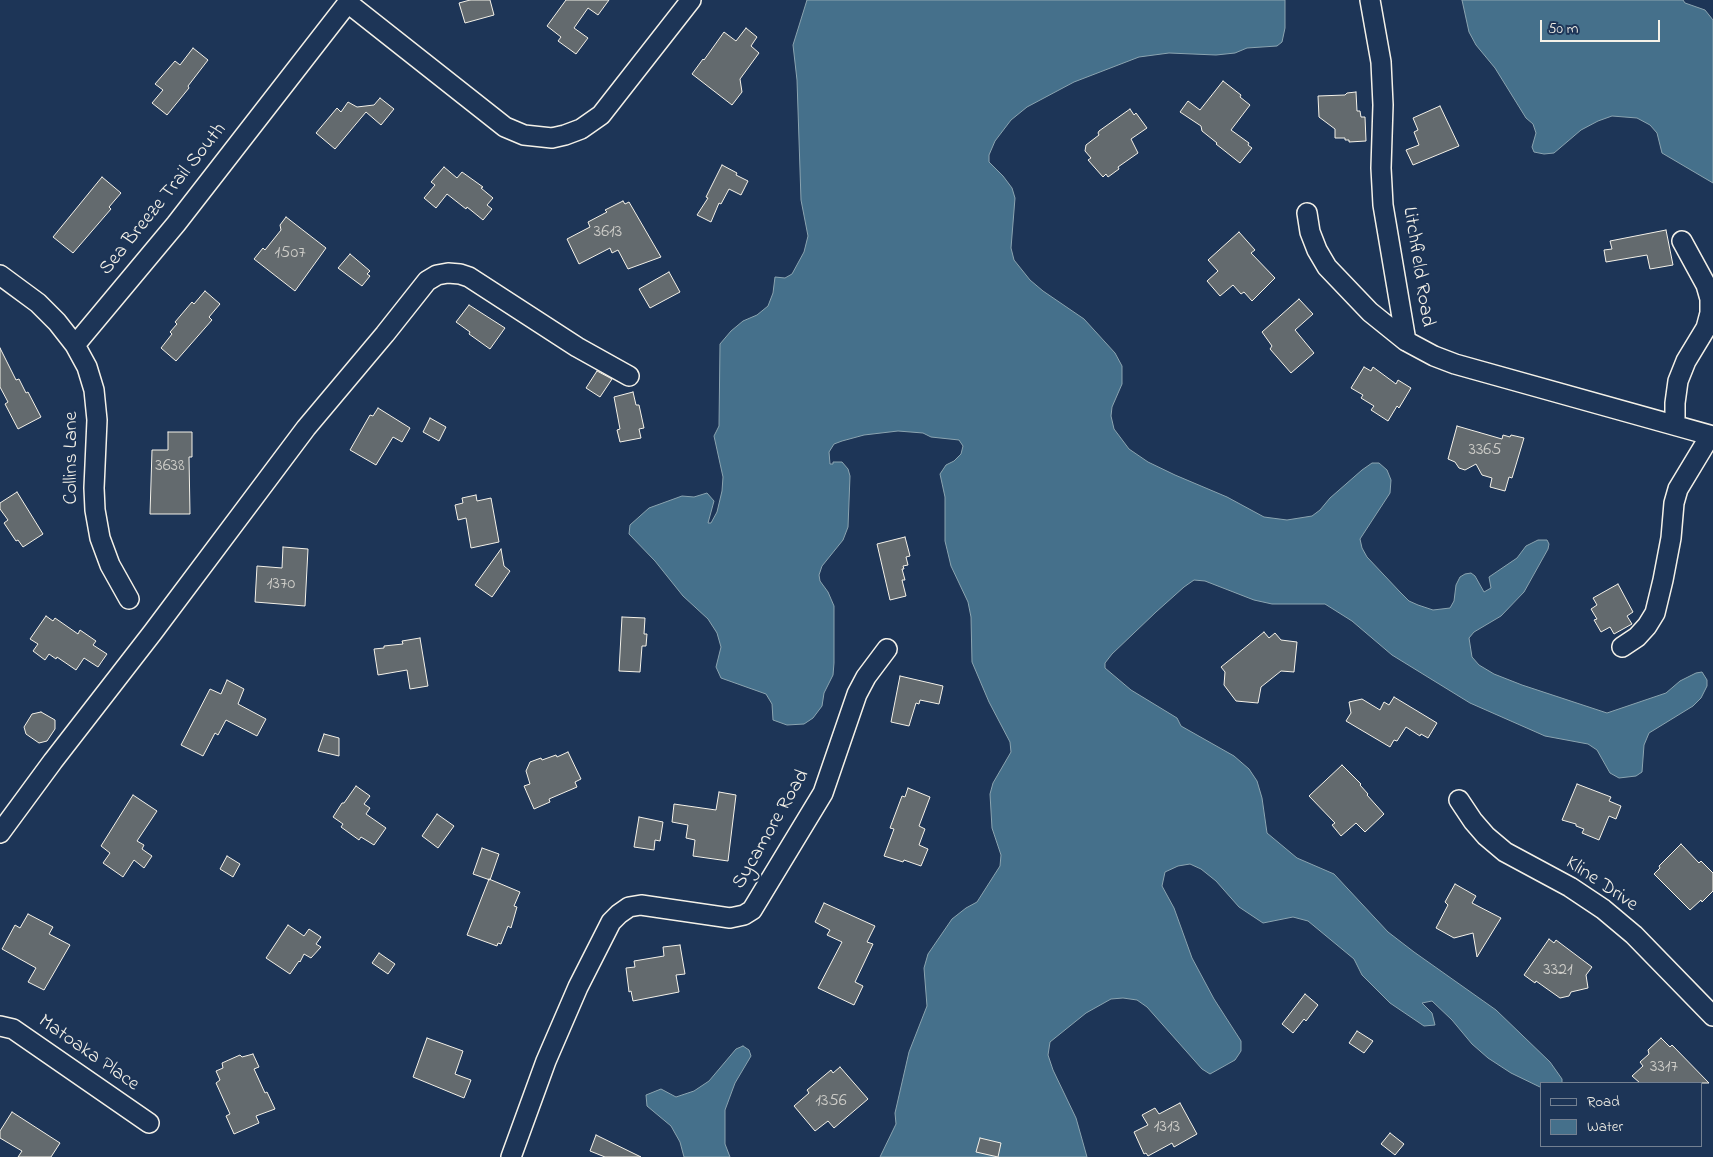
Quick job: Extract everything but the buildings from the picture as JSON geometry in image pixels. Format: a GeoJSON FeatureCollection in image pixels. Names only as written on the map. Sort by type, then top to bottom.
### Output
{"type":"FeatureCollection","features":[{"type":"Feature","properties":{"kind":"street"},"geometry":{"type":"LineString","coordinates":[[349,2],[505,127],[524,135],[552,138],[582,129],[601,115],[691,0]]}},
{"type":"Feature","properties":{"kind":"street","name":"Litchfield Road"},"geometry":{"type":"LineString","coordinates":[[1370,0],[1381,62],[1383,205],[1406,341],[1434,356],[1455,364],[1712,436]]}},
{"type":"Feature","properties":{"kind":"street","name":"Sea Breeze Trail South"},"geometry":{"type":"LineString","coordinates":[[75,345],[176,224],[349,2]]}},
{"type":"Feature","properties":{"kind":"street"},"geometry":{"type":"LineString","coordinates":[[1308,213],[1310,232],[1317,250],[1327,267],[1386,327],[1406,341]]}},
{"type":"Feature","properties":{"kind":"street"},"geometry":{"type":"LineString","coordinates":[[1675,425],[1678,381],[1686,361],[1706,328],[1710,313],[1710,299],[1706,285],[1682,241]]}},
{"type":"Feature","properties":{"kind":"street"},"geometry":{"type":"LineString","coordinates":[[0,833],[306,428],[427,281],[437,275],[448,273],[469,277],[577,347],[630,376]]}},
{"type":"Feature","properties":{"kind":"street"},"geometry":{"type":"LineString","coordinates":[[0,275],[38,303],[57,322],[75,345]]}},
{"type":"Feature","properties":{"kind":"street","name":"Collins Lane"},"geometry":{"type":"LineString","coordinates":[[75,345],[87,367],[94,390],[97,420],[94,488],[95,510],[100,538],[110,565],[129,599]]}},
{"type":"Feature","properties":{"kind":"street"},"geometry":{"type":"LineString","coordinates":[[1622,647],[1637,637],[1655,613],[1664,580],[1671,538],[1674,503],[1678,489],[1712,436]]}},
{"type":"Feature","properties":{"kind":"street","name":"Sycamore Road"},"geometry":{"type":"LineString","coordinates":[[511,1157],[546,1061],[578,987],[611,922],[629,907],[641,905],[730,918],[744,915],[752,910],[823,793],[857,694],[866,677],[887,649]]}},
{"type":"Feature","properties":{"kind":"street","name":"Kline Drive"},"geometry":{"type":"LineString","coordinates":[[1459,800],[1477,826],[1505,852],[1570,887],[1604,909],[1634,935],[1713,1016]]}},
{"type":"Feature","properties":{"kind":"street","name":"Matoaka Place"},"geometry":{"type":"LineString","coordinates":[[0,1026],[13,1029],[149,1124]]}},
{"type":"Feature","properties":{"kind":"water"},"geometry":{"type":"Polygon","coordinates":[[[807,0],[1285,0],[1285,28],[1282,42],[1277,46],[1247,48],[1235,53],[1216,55],[1169,53],[1139,57],[1074,82],[1027,107],[1011,120],[995,141],[989,155],[989,162],[1012,188],[1015,198],[1011,248],[1014,260],[1030,280],[1043,291],[1084,319],[1115,353],[1122,366],[1122,384],[1112,407],[1111,416],[1114,429],[1129,449],[1148,462],[1227,497],[1264,517],[1287,520],[1312,516],[1362,470],[1372,463],[1379,463],[1387,470],[1391,480],[1390,493],[1360,539],[1367,557],[1409,601],[1433,610],[1450,608],[1454,601],[1456,585],[1460,577],[1471,573],[1475,576],[1484,592],[1491,588],[1489,577],[1517,558],[1526,546],[1538,540],[1547,540],[1549,544],[1524,592],[1501,616],[1474,632],[1469,638],[1472,657],[1479,665],[1494,674],[1522,685],[1607,713],[1666,693],[1680,681],[1696,673],[1702,672],[1707,680],[1707,686],[1701,698],[1693,706],[1649,733],[1644,745],[1642,772],[1636,776],[1619,778],[1610,773],[1597,750],[1588,744],[1545,736],[1470,703],[1392,655],[1352,621],[1325,604],[1272,604],[1254,600],[1205,581],[1194,580],[1156,612],[1112,654],[1105,663],[1105,668],[1131,690],[1177,718],[1181,726],[1234,756],[1249,769],[1257,781],[1262,798],[1267,833],[1297,858],[1334,874],[1388,932],[1496,1010],[1550,1062],[1562,1079],[1562,1082],[1540,1082],[1540,1087],[1511,1073],[1488,1058],[1472,1044],[1452,1020],[1432,1001],[1422,1003],[1432,1013],[1435,1025],[1424,1026],[1390,1003],[1362,975],[1354,959],[1308,921],[1293,917],[1263,923],[1239,907],[1216,881],[1201,869],[1190,864],[1178,866],[1165,872],[1162,886],[1174,908],[1192,958],[1214,999],[1241,1041],[1241,1051],[1235,1060],[1210,1074],[1202,1069],[1147,1007],[1137,1000],[1111,999],[1086,1013],[1050,1042],[1048,1055],[1053,1070],[1076,1118],[1087,1157],[880,1157],[896,1124],[895,1113],[909,1052],[927,1006],[924,968],[928,954],[952,919],[977,902],[1000,866],[1001,855],[992,828],[990,794],[993,783],[1011,752],[1010,742],[989,702],[972,662],[971,617],[968,602],[951,566],[945,541],[945,497],[940,474],[946,465],[954,461],[961,454],[963,446],[959,440],[931,437],[923,433],[898,431],[864,435],[842,441],[834,444],[829,452],[830,464],[842,462],[848,469],[850,476],[848,527],[843,540],[822,566],[819,575],[820,581],[828,592],[834,606],[833,675],[824,693],[822,706],[813,718],[804,724],[787,725],[773,720],[772,704],[766,694],[721,678],[716,667],[721,647],[717,633],[708,619],[683,596],[655,561],[629,534],[630,525],[649,508],[682,496],[694,497],[707,493],[714,501],[708,523],[711,523],[717,512],[723,477],[714,436],[719,426],[720,344],[743,321],[757,315],[768,306],[773,293],[775,277],[785,278],[792,274],[804,252],[808,236],[801,200],[797,80],[793,45],[807,0]]]}},
{"type":"Feature","properties":{"kind":"water"},"geometry":{"type":"Polygon","coordinates":[[[1462,0],[1683,0],[1685,3],[1705,10],[1713,20],[1713,183],[1662,153],[1657,133],[1650,125],[1637,118],[1612,116],[1581,130],[1554,153],[1534,152],[1532,147],[1536,133],[1533,124],[1526,118],[1495,68],[1476,45],[1469,32],[1462,0]]]}},
{"type":"Feature","properties":{"kind":"water"},"geometry":{"type":"Polygon","coordinates":[[[743,1046],[749,1050],[751,1056],[735,1083],[725,1110],[725,1144],[730,1157],[684,1157],[680,1142],[671,1126],[647,1106],[646,1095],[661,1089],[676,1097],[694,1091],[709,1081],[736,1049],[743,1046]]]}}]}
